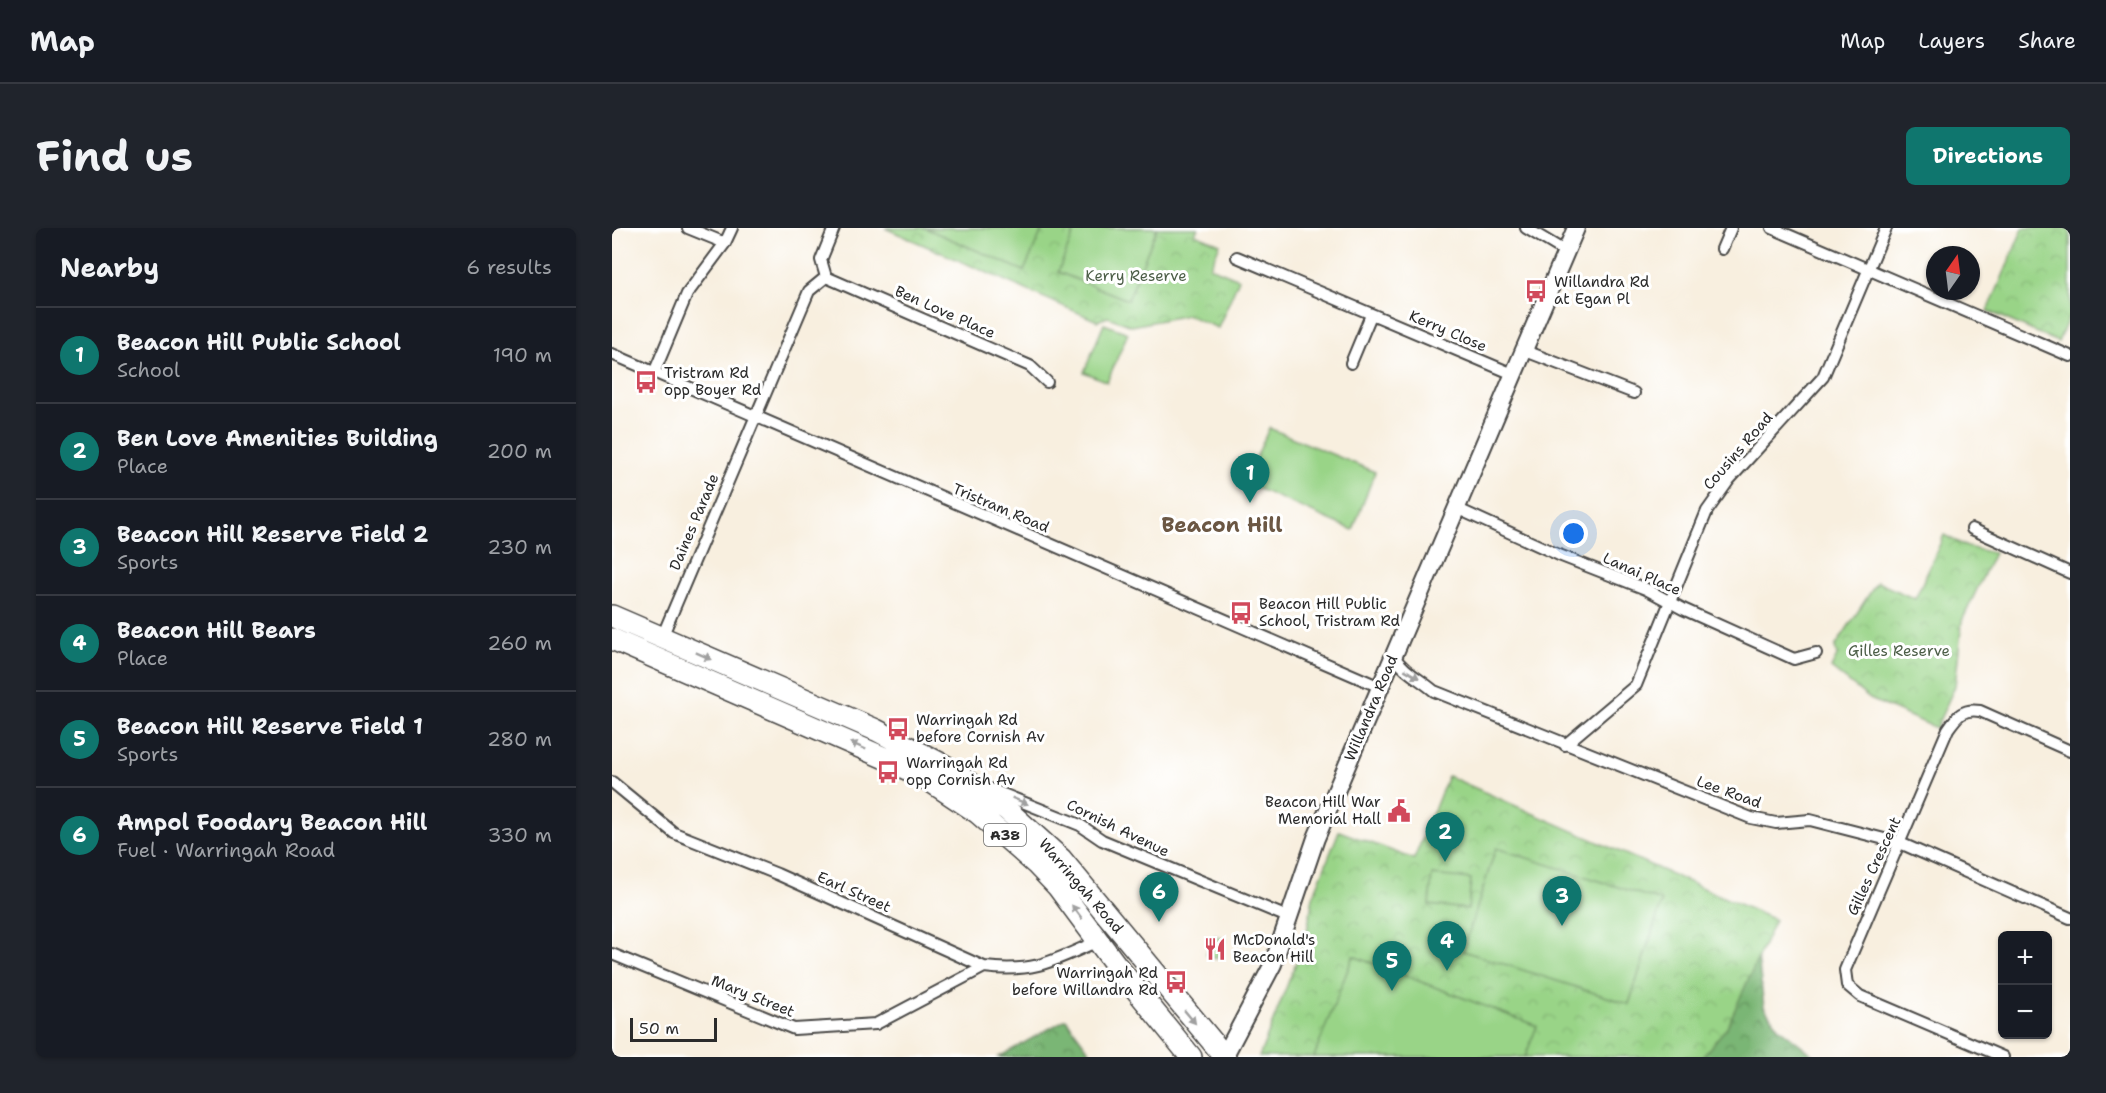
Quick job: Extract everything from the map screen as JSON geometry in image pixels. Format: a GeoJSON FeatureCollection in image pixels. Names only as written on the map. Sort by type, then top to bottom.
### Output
{"type":"FeatureCollection","features":[{"type":"Feature","properties":{"kind":"highway","name":"Warringah Road"},"geometry":{"type":"LineString","coordinates":[[612,616],[876,730],[966,779],[1007,810],[1061,859],[1224,1057]]}},
{"type":"Feature","properties":{"kind":"highway","name":"Warringah Road"},"geometry":{"type":"LineString","coordinates":[[612,639],[888,759],[946,790],[995,826],[1058,887],[1191,1057]]}},
{"type":"Feature","properties":{"kind":"main road","name":"Willandra Road"},"geometry":{"type":"LineString","coordinates":[[1224,1057],[1274,964],[1316,838],[1576,228]]}},
{"type":"Feature","properties":{"kind":"street"},"geometry":{"type":"LineString","coordinates":[[688,228],[725,243]]}},
{"type":"Feature","properties":{"kind":"street"},"geometry":{"type":"LineString","coordinates":[[654,373],[687,294],[725,243],[732,228]]}},
{"type":"Feature","properties":{"kind":"street"},"geometry":{"type":"LineString","coordinates":[[754,418],[809,291],[826,277],[821,261],[834,228]]}},
{"type":"Feature","properties":{"kind":"street"},"geometry":{"type":"LineString","coordinates":[[1526,228],[1566,252]]}},
{"type":"Feature","properties":{"kind":"street"},"geometry":{"type":"LineString","coordinates":[[1722,249],[1731,228]]}},
{"type":"Feature","properties":{"kind":"street"},"geometry":{"type":"LineString","coordinates":[[1772,228],[2070,356]]}},
{"type":"Feature","properties":{"kind":"street","name":"Cousins Road"},"geometry":{"type":"LineString","coordinates":[[1565,745],[1636,685],[1669,600],[1711,504],[1729,480],[1823,377],[1886,228]]}},
{"type":"Feature","properties":{"kind":"street","name":"Kerry Close"},"geometry":{"type":"LineString","coordinates":[[1237,257],[1513,374]]}},
{"type":"Feature","properties":{"kind":"street","name":"Ben Love Place"},"geometry":{"type":"LineString","coordinates":[[826,277],[1030,366],[1047,382]]}},
{"type":"Feature","properties":{"kind":"street"},"geometry":{"type":"LineString","coordinates":[[1351,363],[1371,315]]}},
{"type":"Feature","properties":{"kind":"street"},"geometry":{"type":"LineString","coordinates":[[1523,350],[1634,393]]}},
{"type":"Feature","properties":{"kind":"street","name":"Tristram Road"},"geometry":{"type":"LineString","coordinates":[[612,354],[754,418],[1380,687]]}},
{"type":"Feature","properties":{"kind":"street","name":"Daines Parade"},"geometry":{"type":"LineString","coordinates":[[662,637],[754,418]]}},
{"type":"Feature","properties":{"kind":"street","name":"Lanai Place"},"geometry":{"type":"LineString","coordinates":[[1456,508],[1559,555],[1669,600],[1683,609],[1794,659],[1816,653]]}},
{"type":"Feature","properties":{"kind":"street"},"geometry":{"type":"LineString","coordinates":[[1972,529],[2070,573]]}},
{"type":"Feature","properties":{"kind":"street","name":"Lee Road"},"geometry":{"type":"LineString","coordinates":[[1393,655],[1406,672],[1423,681],[1434,691],[1750,818],[1776,823],[1810,820],[1900,843],[2070,918]]}},
{"type":"Feature","properties":{"kind":"street","name":"Gilles Crescent"},"geometry":{"type":"LineString","coordinates":[[2002,1057],[1860,996],[1847,985],[1845,970],[1854,944],[1948,729],[1962,712],[1969,709],[1980,711],[2070,751]]}},
{"type":"Feature","properties":{"kind":"street","name":"Cornish Avenue"},"geometry":{"type":"LineString","coordinates":[[966,779],[1080,825],[1101,840],[1290,918]]}},
{"type":"Feature","properties":{"kind":"street","name":"Earl Street"},"geometry":{"type":"LineString","coordinates":[[612,782],[674,832],[777,874],[984,967],[1015,971],[1047,964],[1098,940]]}},
{"type":"Feature","properties":{"kind":"street","name":"Mary Street"},"geometry":{"type":"LineString","coordinates":[[612,955],[794,1029],[876,1024],[984,967]]}},
{"type":"Feature","properties":{"kind":"green space","name":"Kerry Reserve"},"geometry":{"type":"Polygon","coordinates":[[[885,228],[1198,228],[1195,234],[1220,244],[1210,267],[1239,279],[1218,328],[1187,315],[1132,326],[1108,317],[1097,321],[885,228]]]}},
{"type":"Feature","properties":{"kind":"green space"},"geometry":{"type":"Polygon","coordinates":[[[925,228],[1043,228],[1024,271],[925,228]]]}},
{"type":"Feature","properties":{"kind":"green space"},"geometry":{"type":"Polygon","coordinates":[[[1076,228],[1157,228],[1128,300],[1058,272],[1076,228]]]}},
{"type":"Feature","properties":{"kind":"green space"},"geometry":{"type":"Polygon","coordinates":[[[2023,228],[2070,228],[2070,314],[2058,342],[1988,311],[2023,228]]]}},
{"type":"Feature","properties":{"kind":"green space"},"geometry":{"type":"Polygon","coordinates":[[[1104,324],[1128,333],[1107,382],[1084,372],[1104,324]]]}},
{"type":"Feature","properties":{"kind":"green space"},"geometry":{"type":"Polygon","coordinates":[[[1269,428],[1375,472],[1353,530],[1245,483],[1269,428]]]}},
{"type":"Feature","properties":{"kind":"green space","name":"Gilles Reserve"},"geometry":{"type":"Polygon","coordinates":[[[1944,535],[1967,547],[1994,553],[1962,621],[1955,686],[1936,728],[1870,699],[1831,668],[1837,656],[1835,647],[1877,582],[1915,599],[1944,535]]]}},
{"type":"Feature","properties":{"kind":"green space"},"geometry":{"type":"Polygon","coordinates":[[[1448,776],[1775,920],[1727,1027],[1702,1057],[1259,1057],[1306,937],[1313,897],[1339,831],[1414,859],[1448,776]]]}},
{"type":"Feature","properties":{"kind":"green space"},"geometry":{"type":"Polygon","coordinates":[[[1496,848],[1662,901],[1629,1004],[1463,951],[1496,848]]]}},
{"type":"Feature","properties":{"kind":"green space"},"geometry":{"type":"Polygon","coordinates":[[[1432,875],[1471,879],[1468,909],[1429,905],[1432,875]]]}},
{"type":"Feature","properties":{"kind":"green space"},"geometry":{"type":"Polygon","coordinates":[[[1215,936],[1225,940],[1216,959],[1206,954],[1215,936]]]}},
{"type":"Feature","properties":{"kind":"green space"},"geometry":{"type":"Polygon","coordinates":[[[1757,948],[1764,1007],[1778,1027],[1816,1057],[1652,1057],[1757,948]]]}},
{"type":"Feature","properties":{"kind":"green space"},"geometry":{"type":"Polygon","coordinates":[[[1353,956],[1537,1026],[1525,1057],[1314,1057],[1353,956]]]}},
{"type":"Feature","properties":{"kind":"green space"},"geometry":{"type":"Polygon","coordinates":[[[1066,1019],[1091,1053],[1089,1057],[999,1057],[1066,1019]]]}},
{"type":"Feature","properties":{"kind":"place","name":"Willandra Rd at Egan Pl"},"geometry":{"type":"Point","coordinates":[1536,291]}},
{"type":"Feature","properties":{"kind":"place","name":"Tristram Rd opp Boyer Rd"},"geometry":{"type":"Point","coordinates":[646,382]}},
{"type":"Feature","properties":{"kind":"place","name":"Beacon Hill Public School"},"geometry":{"type":"Point","coordinates":[1250,503]}},
{"type":"Feature","properties":{"kind":"place","name":"Beacon Hill Public School, Tristram Rd"},"geometry":{"type":"Point","coordinates":[1241,613]}},
{"type":"Feature","properties":{"kind":"place","name":"Warringah Rd before Cornish Av"},"geometry":{"type":"Point","coordinates":[898,729]}},
{"type":"Feature","properties":{"kind":"place","name":"Warringah Rd opp Cornish Av"},"geometry":{"type":"Point","coordinates":[888,772]}},
{"type":"Feature","properties":{"kind":"place","name":"Beacon Hill War Memorial Hall"},"geometry":{"type":"Point","coordinates":[1399,811]}},
{"type":"Feature","properties":{"kind":"place","name":"Ben Love Amenities Building"},"geometry":{"type":"Point","coordinates":[1445,862]}},
{"type":"Feature","properties":{"kind":"place","name":"Ampol Foodary Beacon Hill"},"geometry":{"type":"Point","coordinates":[1159,922]}},
{"type":"Feature","properties":{"kind":"place","name":"Beacon Hill Reserve Field 2"},"geometry":{"type":"Point","coordinates":[1562,926]}},
{"type":"Feature","properties":{"kind":"place","name":"McDonald's Beacon Hill"},"geometry":{"type":"Point","coordinates":[1215,949]}},
{"type":"Feature","properties":{"kind":"place","name":"Beacon Hill Bears"},"geometry":{"type":"Point","coordinates":[1447,971]}},
{"type":"Feature","properties":{"kind":"place","name":"Warringah Rd before Willandra Rd"},"geometry":{"type":"Point","coordinates":[1176,982]}},
{"type":"Feature","properties":{"kind":"place","name":"Beacon Hill Reserve Field 1"},"geometry":{"type":"Point","coordinates":[1392,991]}},
{"type":"Feature","properties":{"kind":"district","name":"Beacon Hill"},"geometry":{"type":"Point","coordinates":[1222,525]}}]}
